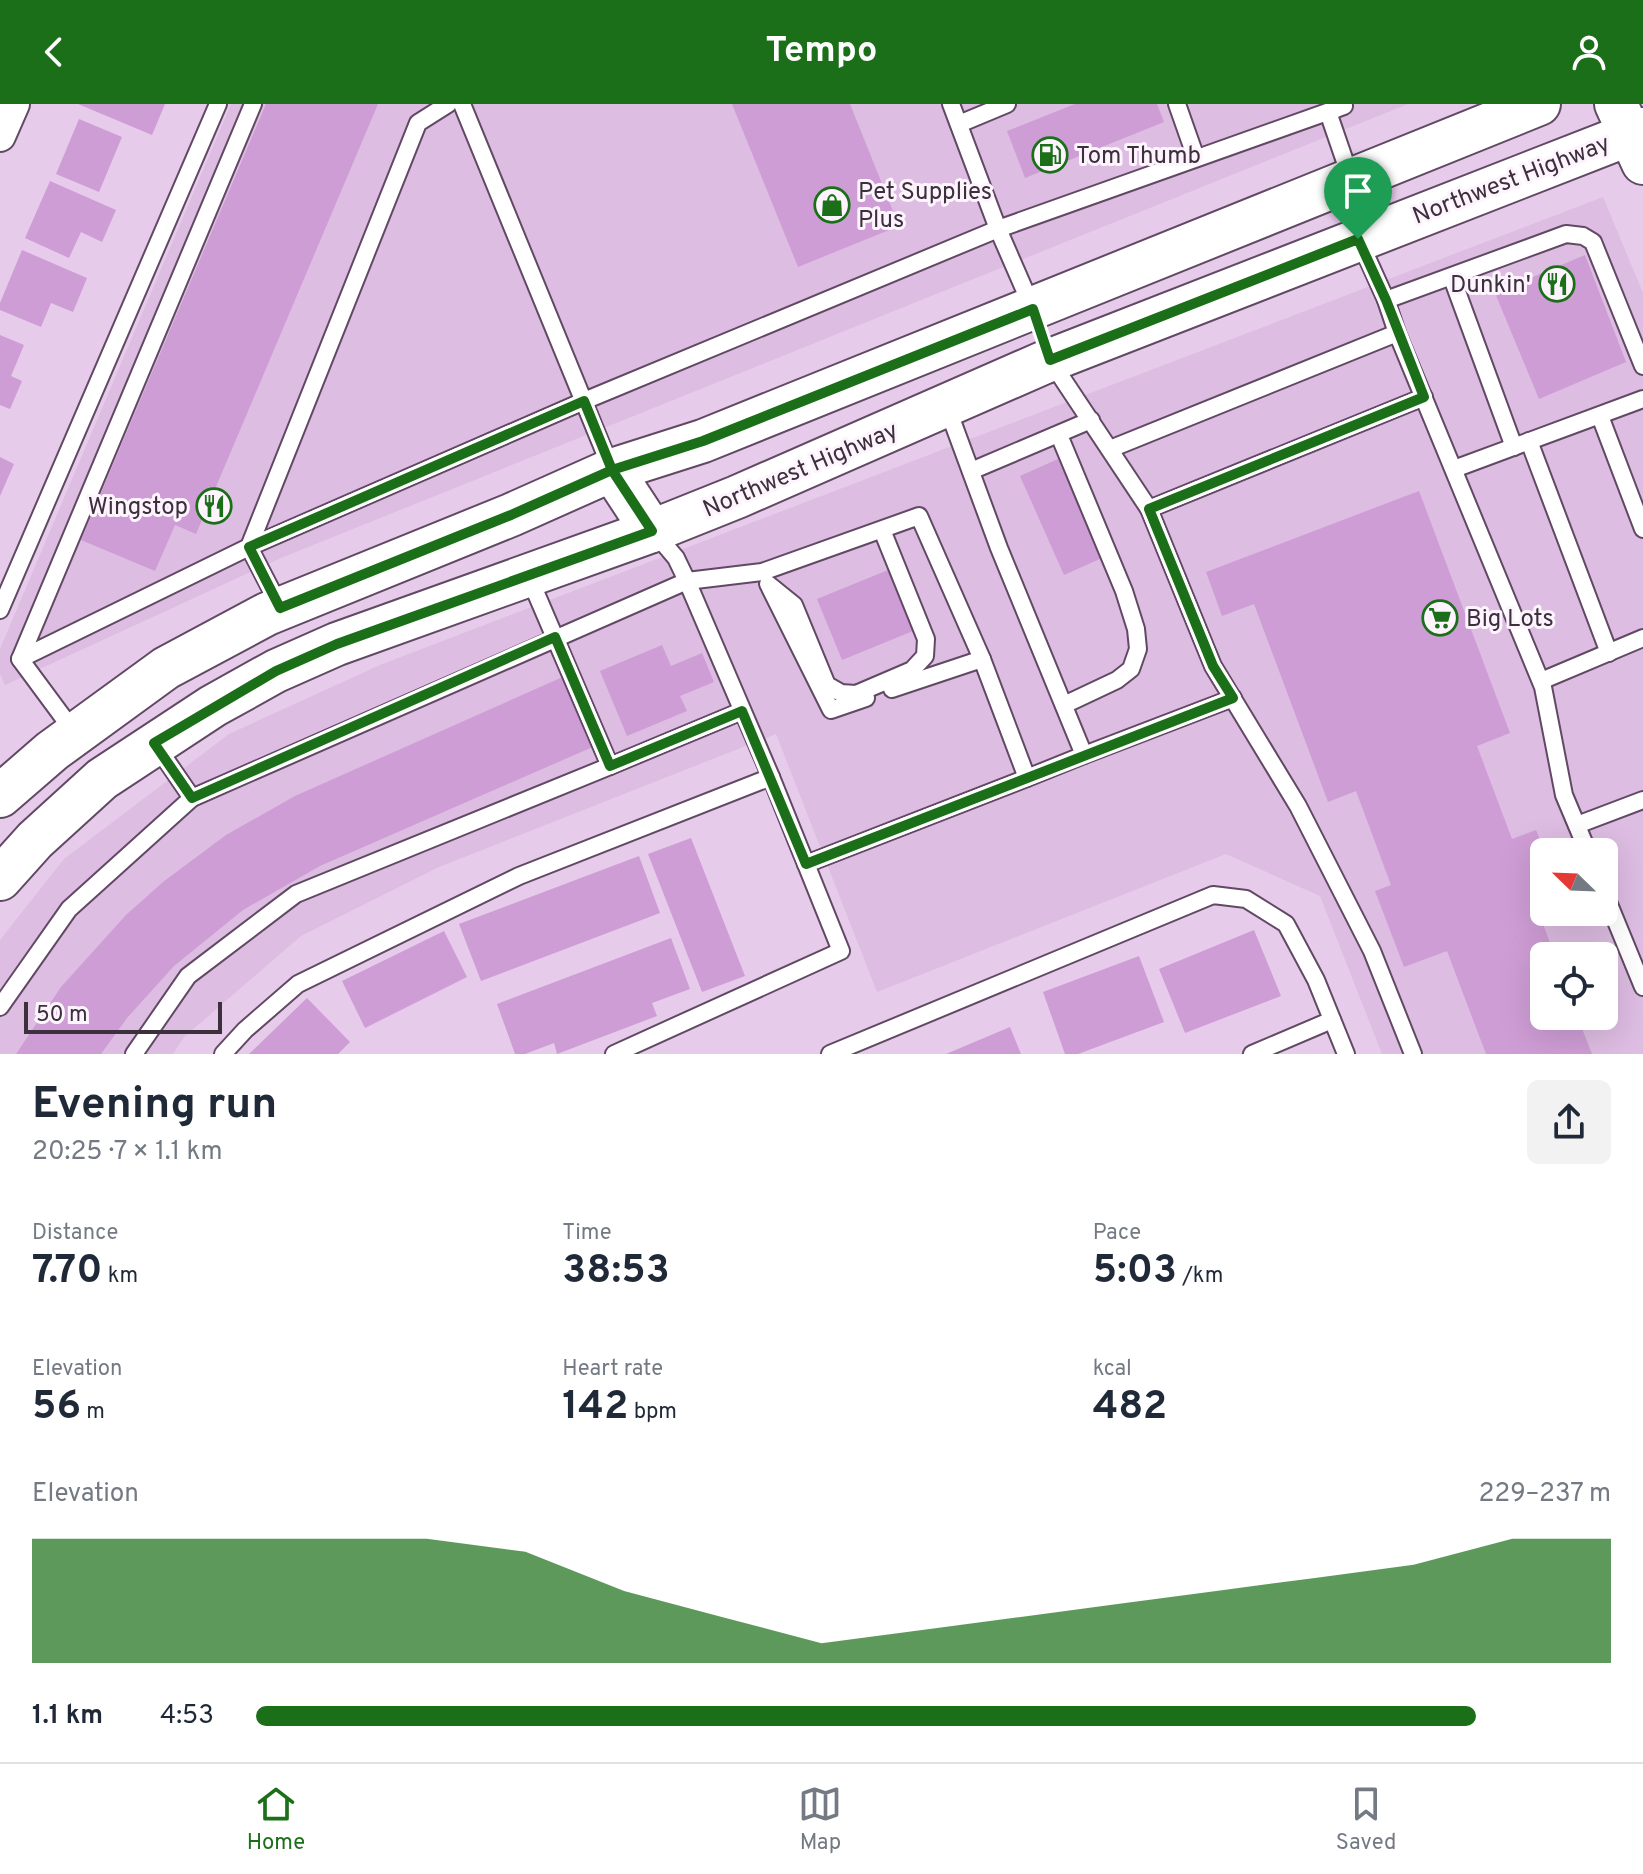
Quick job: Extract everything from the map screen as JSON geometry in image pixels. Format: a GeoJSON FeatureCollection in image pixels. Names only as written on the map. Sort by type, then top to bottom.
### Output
{"type":"FeatureCollection","features":[{"type":"Feature","properties":{"kind":"main road"},"geometry":{"type":"LineString","coordinates":[[0,796],[75,734],[166,668],[280,608],[511,515],[612,470],[703,441],[1539,104]]}},
{"type":"Feature","properties":{"kind":"main road","name":"Northwest Highway"},"geometry":{"type":"LineString","coordinates":[[0,879],[35,840],[102,779],[154,743],[276,671],[337,644],[652,531],[1050,360],[1633,132]]}},
{"type":"Feature","properties":{"kind":"main road"},"geometry":{"type":"LineString","coordinates":[[1033,309],[1050,360]]}},
{"type":"Feature","properties":{"kind":"main road"},"geometry":{"type":"LineString","coordinates":[[612,470],[652,531]]}},
{"type":"Feature","properties":{"kind":"street"},"geometry":{"type":"LineString","coordinates":[[0,136],[14,104]]}},
{"type":"Feature","properties":{"kind":"lane"},"geometry":{"type":"LineString","coordinates":[[0,610],[218,104]]}},
{"type":"Feature","properties":{"kind":"lane"},"geometry":{"type":"LineString","coordinates":[[20,659],[253,104]]}},
{"type":"Feature","properties":{"kind":"lane"},"geometry":{"type":"LineString","coordinates":[[280,608],[249,547],[418,123],[448,104]]}},
{"type":"Feature","properties":{"kind":"lane"},"geometry":{"type":"LineString","coordinates":[[462,104],[612,470]]}},
{"type":"Feature","properties":{"kind":"lane"},"geometry":{"type":"LineString","coordinates":[[951,104],[998,229],[1033,309]]}},
{"type":"Feature","properties":{"kind":"lane"},"geometry":{"type":"LineString","coordinates":[[959,124],[1007,104]]}},
{"type":"Feature","properties":{"kind":"lane"},"geometry":{"type":"LineString","coordinates":[[1177,104],[1196,158]]}},
{"type":"Feature","properties":{"kind":"lane"},"geometry":{"type":"LineString","coordinates":[[20,659],[249,547],[584,401],[998,229],[1346,105]]}},
{"type":"Feature","properties":{"kind":"lane"},"geometry":{"type":"LineString","coordinates":[[1346,105],[1328,112],[1351,179]]}},
{"type":"Feature","properties":{"kind":"lane"},"geometry":{"type":"LineString","coordinates":[[1386,300],[1566,234],[1583,236],[1593,242],[1643,366]]}},
{"type":"Feature","properties":{"kind":"lane"},"geometry":{"type":"LineString","coordinates":[[1358,239],[1386,300],[1541,681],[1564,795],[1582,838]]}},
{"type":"Feature","properties":{"kind":"lane"},"geometry":{"type":"LineString","coordinates":[[1452,278],[1609,653]]}},
{"type":"Feature","properties":{"kind":"lane"},"geometry":{"type":"LineString","coordinates":[[1110,449],[1397,333]]}},
{"type":"Feature","properties":{"kind":"lane"},"geometry":{"type":"LineString","coordinates":[[1050,360],[1149,509],[1213,666],[1298,806],[1372,951],[1413,1054]]}},
{"type":"Feature","properties":{"kind":"lane"},"geometry":{"type":"LineString","coordinates":[[1149,509],[1424,397]]}},
{"type":"Feature","properties":{"kind":"lane"},"geometry":{"type":"LineString","coordinates":[[1454,469],[1643,399]]}},
{"type":"Feature","properties":{"kind":"lane"},"geometry":{"type":"LineString","coordinates":[[947,405],[999,548],[1084,755]]}},
{"type":"Feature","properties":{"kind":"lane"},"geometry":{"type":"LineString","coordinates":[[1600,416],[1643,529]]}},
{"type":"Feature","properties":{"kind":"lane"},"geometry":{"type":"LineString","coordinates":[[971,471],[1091,420]]}},
{"type":"Feature","properties":{"kind":"lane"},"geometry":{"type":"LineString","coordinates":[[1059,435],[1124,591],[1136,629],[1138,649],[1131,669],[1117,680],[1064,705]]}},
{"type":"Feature","properties":{"kind":"lane"},"geometry":{"type":"LineString","coordinates":[[0,1007],[69,909],[192,798],[687,581],[765,578],[919,516],[982,659],[1027,778]]}},
{"type":"Feature","properties":{"kind":"lane"},"geometry":{"type":"LineString","coordinates":[[765,578],[794,605],[827,685],[841,693],[856,694],[912,670],[925,656],[926,639],[882,530]]}},
{"type":"Feature","properties":{"kind":"lane"},"geometry":{"type":"LineString","coordinates":[[614,1054],[841,951],[687,581],[676,558],[652,531]]}},
{"type":"Feature","properties":{"kind":"lane"},"geometry":{"type":"LineString","coordinates":[[528,576],[610,766]]}},
{"type":"Feature","properties":{"kind":"lane"},"geometry":{"type":"LineString","coordinates":[[765,578],[831,710],[982,659]]}},
{"type":"Feature","properties":{"kind":"lane"},"geometry":{"type":"LineString","coordinates":[[1541,681],[1643,638]]}},
{"type":"Feature","properties":{"kind":"lane"},"geometry":{"type":"LineString","coordinates":[[20,659],[75,734]]}},
{"type":"Feature","properties":{"kind":"lane"},"geometry":{"type":"LineString","coordinates":[[806,864],[1233,698]]}},
{"type":"Feature","properties":{"kind":"lane"},"geometry":{"type":"LineString","coordinates":[[134,1054],[188,976],[296,894],[742,711]]}},
{"type":"Feature","properties":{"kind":"lane"},"geometry":{"type":"LineString","coordinates":[[154,743],[192,798]]}},
{"type":"Feature","properties":{"kind":"lane"},"geometry":{"type":"LineString","coordinates":[[223,1054],[245,1030],[298,984],[519,876],[771,777]]}},
{"type":"Feature","properties":{"kind":"lane"},"geometry":{"type":"LineString","coordinates":[[1577,825],[1643,800]]}},
{"type":"Feature","properties":{"kind":"lane"},"geometry":{"type":"LineString","coordinates":[[833,1053],[1213,895],[1246,899],[1286,924],[1316,980],[1346,1054]]}},
{"type":"Feature","properties":{"kind":"lane"},"geometry":{"type":"LineString","coordinates":[[1618,926],[1643,987]]}},
{"type":"Feature","properties":{"kind":"lane"},"geometry":{"type":"LineString","coordinates":[[1252,1054],[1332,1020]]}},
{"type":"Feature","properties":{"kind":"shaded area"},"geometry":{"type":"Polygon","coordinates":[[[231,104],[1408,104],[281,558],[5,685],[0,674],[0,649],[231,104]]]}},
{"type":"Feature","properties":{"kind":"shaded area"},"geometry":{"type":"Polygon","coordinates":[[[1603,197],[1643,293],[1643,1054],[1382,1054],[1320,896],[1226,854],[877,992],[776,734],[439,867],[301,936],[184,1037],[173,1054],[0,1054],[0,940],[64,859],[229,734],[380,665],[1603,197]]]}},
{"type":"Feature","properties":{"kind":"building"},"geometry":{"type":"Polygon","coordinates":[[[78,104],[165,104],[152,135],[78,104]]]}},
{"type":"Feature","properties":{"kind":"building"},"geometry":{"type":"Polygon","coordinates":[[[266,104],[378,104],[196,534],[175,525],[155,571],[81,540],[266,104]]]}},
{"type":"Feature","properties":{"kind":"building"},"geometry":{"type":"Polygon","coordinates":[[[732,104],[850,104],[899,226],[798,267],[732,104]]]}},
{"type":"Feature","properties":{"kind":"building","name":"Tom Thumb"},"geometry":{"type":"Polygon","coordinates":[[[1075,104],[1157,104],[1164,122],[1025,178],[1007,131],[1075,104]]]}},
{"type":"Feature","properties":{"kind":"building"},"geometry":{"type":"Polygon","coordinates":[[[79,119],[122,137],[99,192],[56,174],[79,119]]]}},
{"type":"Feature","properties":{"kind":"building"},"geometry":{"type":"Polygon","coordinates":[[[50,181],[116,210],[102,242],[81,232],[69,258],[25,238],[50,181]]]}},
{"type":"Feature","properties":{"kind":"building"},"geometry":{"type":"Polygon","coordinates":[[[22,250],[87,278],[73,312],[51,303],[41,327],[0,310],[0,303],[22,250]]]}},
{"type":"Feature","properties":{"kind":"building"},"geometry":{"type":"Polygon","coordinates":[[[1585,255],[1626,362],[1539,399],[1495,293],[1585,255]]]}},
{"type":"Feature","properties":{"kind":"building"},"geometry":{"type":"Polygon","coordinates":[[[0,335],[24,345],[11,376],[22,381],[10,409],[0,405],[0,335]]]}},
{"type":"Feature","properties":{"kind":"building"},"geometry":{"type":"Polygon","coordinates":[[[0,457],[14,464],[0,496],[0,457]]]}},
{"type":"Feature","properties":{"kind":"building"},"geometry":{"type":"Polygon","coordinates":[[[1058,459],[1102,558],[1064,575],[1020,476],[1058,459]]]}},
{"type":"Feature","properties":{"kind":"building"},"geometry":{"type":"Polygon","coordinates":[[[1419,491],[1510,733],[1477,746],[1512,839],[1536,830],[1539,838],[1530,838],[1530,926],[1544,926],[1550,942],[1530,942],[1530,1030],[1583,1030],[1592,1054],[1486,1054],[1447,951],[1404,967],[1375,891],[1391,885],[1356,791],[1328,802],[1254,604],[1222,616],[1206,572],[1419,491]]]}},
{"type":"Feature","properties":{"kind":"building"},"geometry":{"type":"Polygon","coordinates":[[[888,570],[913,631],[842,660],[817,599],[888,570]]]}},
{"type":"Feature","properties":{"kind":"building"},"geometry":{"type":"Polygon","coordinates":[[[662,645],[671,666],[702,653],[714,682],[680,696],[687,711],[627,736],[600,671],[662,645]]]}},
{"type":"Feature","properties":{"kind":"building"},"geometry":{"type":"Polygon","coordinates":[[[565,676],[595,746],[320,866],[243,910],[174,966],[127,1018],[101,1054],[16,1054],[61,987],[126,915],[163,882],[226,835],[295,796],[565,676]]]}},
{"type":"Feature","properties":{"kind":"building"},"geometry":{"type":"Polygon","coordinates":[[[691,838],[745,976],[702,992],[648,854],[691,838]]]}},
{"type":"Feature","properties":{"kind":"building"},"geometry":{"type":"Polygon","coordinates":[[[639,856],[660,913],[481,981],[459,924],[639,856]]]}},
{"type":"Feature","properties":{"kind":"building"},"geometry":{"type":"Polygon","coordinates":[[[1254,930],[1281,996],[1185,1033],[1159,969],[1254,930]]]}},
{"type":"Feature","properties":{"kind":"building"},"geometry":{"type":"Polygon","coordinates":[[[444,931],[467,977],[365,1028],[342,981],[444,931]]]}},
{"type":"Feature","properties":{"kind":"building"},"geometry":{"type":"Polygon","coordinates":[[[671,938],[690,989],[652,1003],[657,1016],[557,1054],[554,1043],[525,1054],[515,1054],[497,1004],[671,938]]]}},
{"type":"Feature","properties":{"kind":"building"},"geometry":{"type":"Polygon","coordinates":[[[1139,956],[1164,1022],[1078,1054],[1065,1054],[1043,992],[1139,956]]]}},
{"type":"Feature","properties":{"kind":"building"},"geometry":{"type":"Polygon","coordinates":[[[307,998],[350,1042],[338,1054],[249,1054],[307,998]]]}},
{"type":"Feature","properties":{"kind":"building"},"geometry":{"type":"Polygon","coordinates":[[[1010,1027],[1021,1054],[946,1054],[1010,1027]]]}},
{"type":"Feature","properties":{"kind":"place","name":"Tom Thumb"},"geometry":{"type":"Point","coordinates":[1050,155]}},
{"type":"Feature","properties":{"kind":"place","name":"Pet Supplies Plus"},"geometry":{"type":"Point","coordinates":[832,205]}},
{"type":"Feature","properties":{"kind":"place","name":"Dunkin'"},"geometry":{"type":"Point","coordinates":[1557,284]}},
{"type":"Feature","properties":{"kind":"place","name":"Wingstop"},"geometry":{"type":"Point","coordinates":[214,506]}},
{"type":"Feature","properties":{"kind":"place","name":"Big Lots"},"geometry":{"type":"Point","coordinates":[1440,618]}},
{"type":"Feature","properties":{"kind":"route"},"geometry":{"type":"LineString","coordinates":[[1358,239],[1050,360],[1033,309],[703,441],[612,470],[511,515],[280,608],[249,547],[584,401],[612,470],[652,531],[337,644],[276,671],[154,743],[192,798],[555,637],[610,766],[742,711],[806,864],[1233,698],[1213,666],[1149,509],[1424,397],[1358,239]]}}]}
